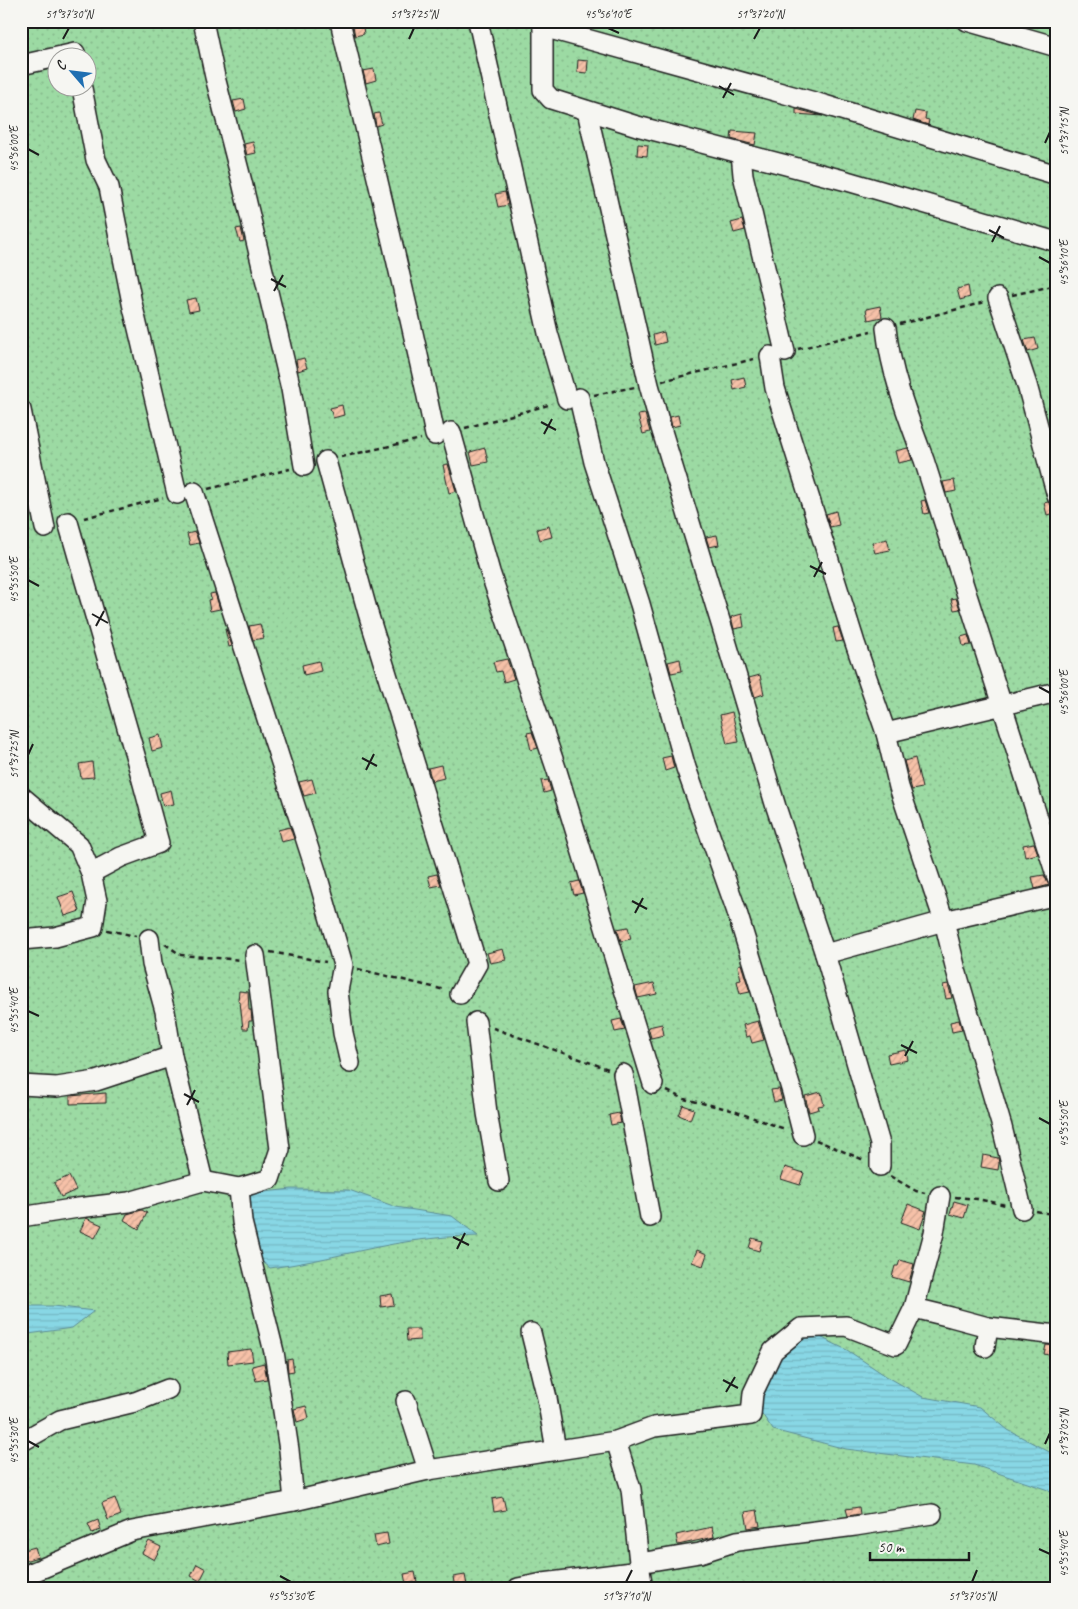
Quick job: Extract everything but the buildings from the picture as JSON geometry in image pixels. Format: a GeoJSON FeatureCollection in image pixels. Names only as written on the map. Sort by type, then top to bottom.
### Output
{"type":"FeatureCollection","features":[{"type":"Feature","properties":{"kind":"lane"},"geometry":{"type":"LineString","coordinates":[[204,21],[215,77],[291,389],[304,466]]}},
{"type":"Feature","properties":{"kind":"lane"},"geometry":{"type":"LineString","coordinates":[[340,21],[417,342],[443,434],[557,771],[653,1084]]}},
{"type":"Feature","properties":{"kind":"lane"},"geometry":{"type":"LineString","coordinates":[[478,21],[548,333],[573,398],[640,604],[686,768],[736,909],[803,1134]]}},
{"type":"Feature","properties":{"kind":"lane"},"geometry":{"type":"LineString","coordinates":[[967,21],[1057,47]]}},
{"type":"Feature","properties":{"kind":"lane"},"geometry":{"type":"LineString","coordinates":[[1057,175],[543,24],[543,90],[551,99],[637,126],[847,181],[1057,242]]}},
{"type":"Feature","properties":{"kind":"lane"},"geometry":{"type":"LineString","coordinates":[[21,65],[48,59]]}},
{"type":"Feature","properties":{"kind":"lane"},"geometry":{"type":"LineString","coordinates":[[84,98],[96,160],[109,187],[132,303],[186,493],[316,871],[343,965],[338,991],[343,1033],[350,1063]]}},
{"type":"Feature","properties":{"kind":"lane"},"geometry":{"type":"LineString","coordinates":[[587,111],[649,384],[661,428],[776,807],[825,954],[880,1144],[880,1166]]}},
{"type":"Feature","properties":{"kind":"lane"},"geometry":{"type":"LineString","coordinates":[[741,153],[742,175],[777,354],[775,388],[855,643],[886,733],[900,787],[944,921],[956,970],[1002,1127],[1022,1209]]}},
{"type":"Feature","properties":{"kind":"lane"},"geometry":{"type":"LineString","coordinates":[[998,298],[1027,385],[1057,495]]}},
{"type":"Feature","properties":{"kind":"lane"},"geometry":{"type":"LineString","coordinates":[[886,328],[899,392],[924,460],[1057,878]]}},
{"type":"Feature","properties":{"kind":"lane"},"geometry":{"type":"LineString","coordinates":[[21,410],[45,528]]}},
{"type":"Feature","properties":{"kind":"lane"},"geometry":{"type":"LineString","coordinates":[[326,461],[368,613],[477,964],[460,994]]}},
{"type":"Feature","properties":{"kind":"lane"},"geometry":{"type":"LineString","coordinates":[[68,522],[159,843],[121,857],[91,873]]}},
{"type":"Feature","properties":{"kind":"lane"},"geometry":{"type":"LineString","coordinates":[[886,733],[1057,692]]}},
{"type":"Feature","properties":{"kind":"lane"},"geometry":{"type":"LineString","coordinates":[[21,796],[80,845],[91,873],[96,901],[93,927],[55,937],[21,940]]}},
{"type":"Feature","properties":{"kind":"lane"},"geometry":{"type":"LineString","coordinates":[[825,954],[944,921],[1057,895]]}},
{"type":"Feature","properties":{"kind":"lane"},"geometry":{"type":"LineString","coordinates":[[149,939],[152,964],[165,1010],[172,1056],[203,1182]]}},
{"type":"Feature","properties":{"kind":"lane"},"geometry":{"type":"LineString","coordinates":[[21,1217],[129,1202],[203,1182],[239,1188],[270,1179],[280,1149],[255,955]]}},
{"type":"Feature","properties":{"kind":"lane"},"geometry":{"type":"LineString","coordinates":[[476,1022],[487,1114],[499,1181]]}},
{"type":"Feature","properties":{"kind":"lane"},"geometry":{"type":"LineString","coordinates":[[21,1085],[57,1086],[96,1081],[172,1056]]}},
{"type":"Feature","properties":{"kind":"lane"},"geometry":{"type":"LineString","coordinates":[[623,1074],[650,1217]]}},
{"type":"Feature","properties":{"kind":"lane"},"geometry":{"type":"LineString","coordinates":[[239,1188],[242,1222],[274,1352],[289,1450],[294,1501]]}},
{"type":"Feature","properties":{"kind":"lane"},"geometry":{"type":"LineString","coordinates":[[21,1577],[132,1531],[294,1501],[428,1470],[616,1440],[654,1427],[751,1415],[753,1393],[773,1351],[800,1328],[846,1326],[896,1345],[914,1308],[934,1233],[940,1196]]}},
{"type":"Feature","properties":{"kind":"lane"},"geometry":{"type":"LineString","coordinates":[[914,1308],[988,1327],[1057,1335]]}},
{"type":"Feature","properties":{"kind":"lane"},"geometry":{"type":"LineString","coordinates":[[985,1347],[988,1327]]}},
{"type":"Feature","properties":{"kind":"lane"},"geometry":{"type":"LineString","coordinates":[[531,1333],[547,1398],[556,1450]]}},
{"type":"Feature","properties":{"kind":"lane"},"geometry":{"type":"LineString","coordinates":[[21,1442],[60,1420],[135,1402],[168,1389]]}},
{"type":"Feature","properties":{"kind":"lane"},"geometry":{"type":"LineString","coordinates":[[406,1401],[428,1470]]}},
{"type":"Feature","properties":{"kind":"lane"},"geometry":{"type":"LineString","coordinates":[[616,1440],[631,1489],[641,1574]]}},
{"type":"Feature","properties":{"kind":"lane"},"geometry":{"type":"LineString","coordinates":[[518,1588],[543,1583],[641,1574],[737,1541],[932,1514]]}},
{"type":"Feature","properties":{"kind":"path"},"geometry":{"type":"LineString","coordinates":[[326,461],[443,434],[573,398],[649,384],[1057,285]]}},
{"type":"Feature","properties":{"kind":"path"},"geometry":{"type":"LineString","coordinates":[[68,522],[304,466]]}},
{"type":"Feature","properties":{"kind":"path"},"geometry":{"type":"LineString","coordinates":[[21,534],[45,528]]}},
{"type":"Feature","properties":{"kind":"path"},"geometry":{"type":"LineString","coordinates":[[93,927],[162,942],[181,955],[241,960],[268,952],[343,965],[460,994]]}},
{"type":"Feature","properties":{"kind":"path"},"geometry":{"type":"LineString","coordinates":[[476,1022],[623,1074]]}},
{"type":"Feature","properties":{"kind":"path"},"geometry":{"type":"LineString","coordinates":[[653,1084],[684,1099],[728,1110],[803,1134],[880,1166],[892,1178],[916,1191],[940,1196],[977,1199],[1057,1215]]}},
{"type":"Feature","properties":{"kind":"green space"},"geometry":{"type":"Polygon","coordinates":[[[21,21],[1057,21],[1057,1588],[21,1588],[21,21]]]}},
{"type":"Feature","properties":{"kind":"water"},"geometry":{"type":"Polygon","coordinates":[[[292,1189],[349,1190],[396,1207],[452,1216],[478,1236],[415,1240],[270,1268],[258,1258],[241,1203],[255,1193],[292,1189]]]}},
{"type":"Feature","properties":{"kind":"water"},"geometry":{"type":"Polygon","coordinates":[[[21,1306],[54,1306],[94,1311],[72,1328],[21,1335],[21,1306]]]}},
{"type":"Feature","properties":{"kind":"water"},"geometry":{"type":"Polygon","coordinates":[[[812,1333],[847,1350],[886,1376],[923,1397],[980,1407],[1008,1430],[1057,1456],[1057,1493],[974,1465],[846,1449],[773,1430],[758,1408],[765,1380],[782,1348],[812,1333]]]}}]}
